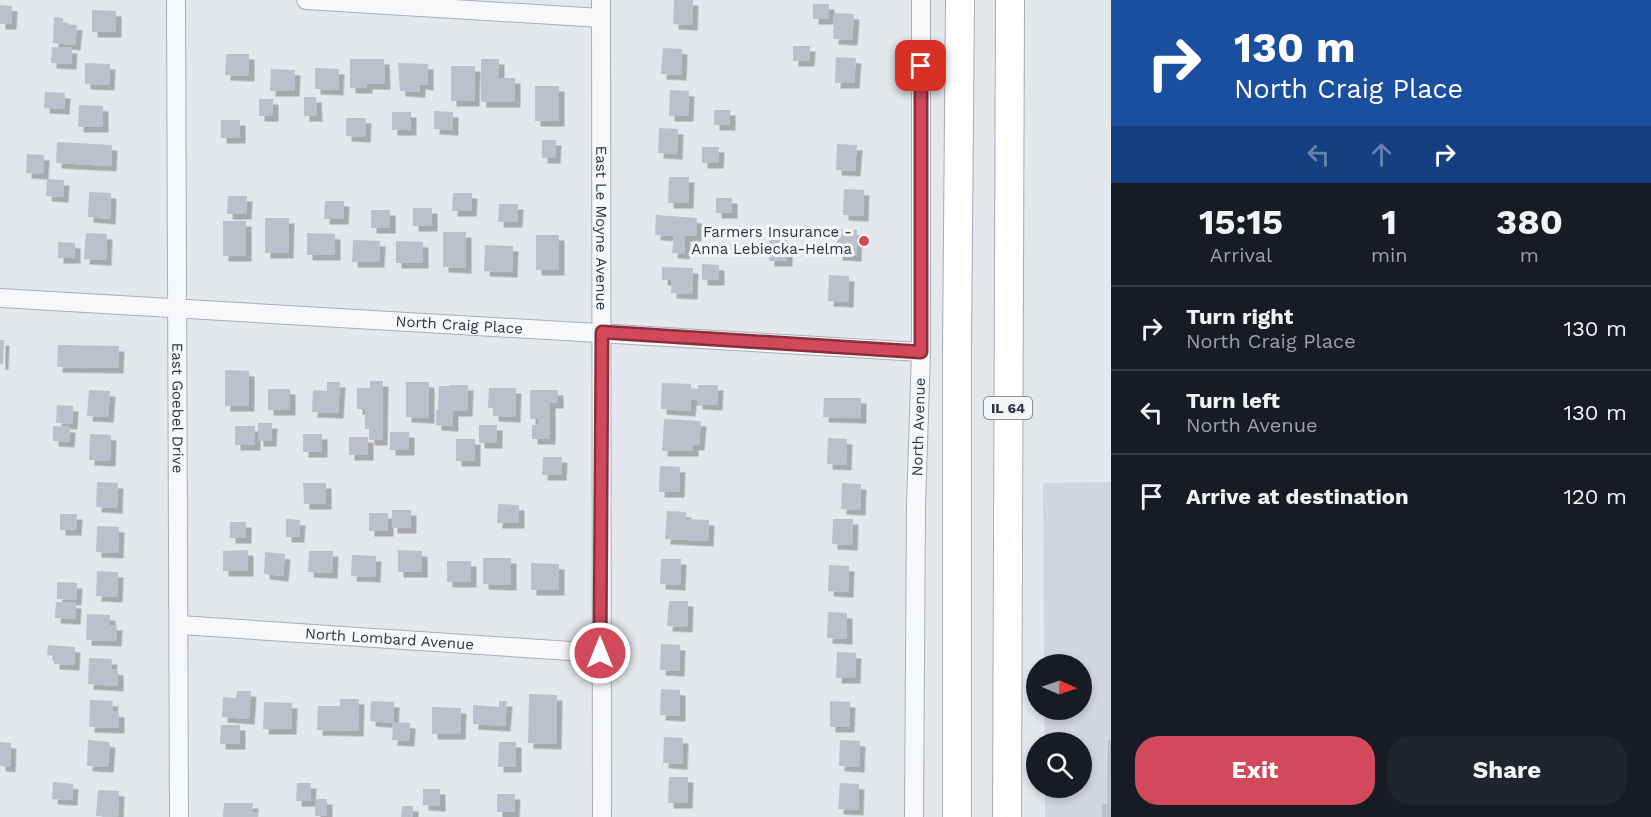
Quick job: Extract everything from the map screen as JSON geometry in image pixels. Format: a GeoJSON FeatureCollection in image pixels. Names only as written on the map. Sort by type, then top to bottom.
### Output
{"type":"FeatureCollection","features":[{"type":"Feature","properties":{"kind":"main road"},"geometry":{"type":"LineString","coordinates":[[957,817],[960,0]]}},
{"type":"Feature","properties":{"kind":"main road","name":"IL 64"},"geometry":{"type":"LineString","coordinates":[[1006,817],[1010,0]]}},
{"type":"Feature","properties":{"kind":"street","name":"East Goebel Drive"},"geometry":{"type":"LineString","coordinates":[[176,0],[179,817]]}},
{"type":"Feature","properties":{"kind":"street"},"geometry":{"type":"LineString","coordinates":[[306,0],[601,9]]}},
{"type":"Feature","properties":{"kind":"street","name":"North Avenue"},"geometry":{"type":"LineString","coordinates":[[914,817],[915,505],[921,352],[921,0]]}},
{"type":"Feature","properties":{"kind":"street","name":"East Le Moyne Avenue"},"geometry":{"type":"LineString","coordinates":[[601,9],[602,817]]}},
{"type":"Feature","properties":{"kind":"street","name":"North Craig Place"},"geometry":{"type":"LineString","coordinates":[[0,298],[921,352]]}},
{"type":"Feature","properties":{"kind":"street","name":"North Lombard Avenue"},"geometry":{"type":"LineString","coordinates":[[180,625],[600,653]]}},
{"type":"Feature","properties":{"kind":"shaded area"},"geometry":{"type":"Polygon","coordinates":[[[1111,482],[1111,817],[1045,817],[1045,798],[1092,798],[1092,732],[1045,732],[1044,720],[1092,720],[1092,654],[1044,654],[1043,483],[1111,482]]]}},
{"type":"Feature","properties":{"kind":"building"},"geometry":{"type":"Polygon","coordinates":[[[674,0],[693,0],[692,25],[673,24],[674,0]]]}},
{"type":"Feature","properties":{"kind":"building"},"geometry":{"type":"Polygon","coordinates":[[[813,4],[829,4],[829,19],[813,19],[813,4]]]}},
{"type":"Feature","properties":{"kind":"building"},"geometry":{"type":"Polygon","coordinates":[[[0,5],[12,6],[11,24],[0,24],[0,5]]]}},
{"type":"Feature","properties":{"kind":"building"},"geometry":{"type":"Polygon","coordinates":[[[92,10],[116,11],[116,32],[92,32],[92,10]]]}},
{"type":"Feature","properties":{"kind":"building"},"geometry":{"type":"Polygon","coordinates":[[[834,13],[854,14],[852,40],[833,39],[834,13]]]}},
{"type":"Feature","properties":{"kind":"building"},"geometry":{"type":"Polygon","coordinates":[[[54,17],[63,18],[63,24],[77,25],[75,45],[53,43],[54,17]]]}},
{"type":"Feature","properties":{"kind":"building"},"geometry":{"type":"Polygon","coordinates":[[[793,46],[810,46],[809,61],[793,61],[793,46]]]}},
{"type":"Feature","properties":{"kind":"building"},"geometry":{"type":"Polygon","coordinates":[[[52,47],[72,48],[71,64],[51,63],[52,47]]]}},
{"type":"Feature","properties":{"kind":"building"},"geometry":{"type":"Polygon","coordinates":[[[663,48],[682,49],[681,75],[661,74],[663,48]]]}},
{"type":"Feature","properties":{"kind":"building"},"geometry":{"type":"Polygon","coordinates":[[[226,54],[249,54],[249,76],[225,75],[226,54]]]}},
{"type":"Feature","properties":{"kind":"building"},"geometry":{"type":"Polygon","coordinates":[[[836,57],[856,58],[854,83],[835,83],[836,57]]]}},
{"type":"Feature","properties":{"kind":"building"},"geometry":{"type":"Polygon","coordinates":[[[350,59],[384,59],[385,84],[367,84],[367,88],[350,88],[350,59]]]}},
{"type":"Feature","properties":{"kind":"building"},"geometry":{"type":"Polygon","coordinates":[[[481,59],[499,59],[499,78],[515,78],[515,102],[481,102],[481,59]]]}},
{"type":"Feature","properties":{"kind":"building"},"geometry":{"type":"Polygon","coordinates":[[[85,63],[110,64],[109,85],[85,84],[85,63]]]}},
{"type":"Feature","properties":{"kind":"building"},"geometry":{"type":"Polygon","coordinates":[[[398,63],[428,64],[428,85],[420,84],[420,92],[400,91],[398,63]]]}},
{"type":"Feature","properties":{"kind":"building"},"geometry":{"type":"Polygon","coordinates":[[[451,66],[475,66],[474,101],[451,101],[451,66]]]}},
{"type":"Feature","properties":{"kind":"building"},"geometry":{"type":"Polygon","coordinates":[[[315,68],[339,69],[338,90],[315,89],[315,68]]]}},
{"type":"Feature","properties":{"kind":"building"},"geometry":{"type":"Polygon","coordinates":[[[271,69],[295,70],[294,91],[270,91],[271,69]]]}},
{"type":"Feature","properties":{"kind":"building"},"geometry":{"type":"Polygon","coordinates":[[[535,86],[559,86],[559,121],[535,121],[535,86]]]}},
{"type":"Feature","properties":{"kind":"building"},"geometry":{"type":"Polygon","coordinates":[[[670,90],[689,91],[688,116],[669,116],[670,90]]]}},
{"type":"Feature","properties":{"kind":"building"},"geometry":{"type":"Polygon","coordinates":[[[45,92],[65,93],[64,109],[44,108],[45,92]]]}},
{"type":"Feature","properties":{"kind":"building"},"geometry":{"type":"Polygon","coordinates":[[[304,97],[316,97],[317,116],[304,116],[304,97]]]}},
{"type":"Feature","properties":{"kind":"building"},"geometry":{"type":"Polygon","coordinates":[[[259,99],[273,99],[273,116],[259,116],[259,99]]]}},
{"type":"Feature","properties":{"kind":"building"},"geometry":{"type":"Polygon","coordinates":[[[79,105],[103,106],[103,127],[78,127],[79,105]]]}},
{"type":"Feature","properties":{"kind":"building"},"geometry":{"type":"Polygon","coordinates":[[[714,110],[730,110],[730,125],[714,125],[714,110]]]}},
{"type":"Feature","properties":{"kind":"building"},"geometry":{"type":"Polygon","coordinates":[[[434,111],[453,112],[453,130],[434,129],[434,111]]]}},
{"type":"Feature","properties":{"kind":"building"},"geometry":{"type":"Polygon","coordinates":[[[392,112],[411,112],[411,130],[392,130],[392,112]]]}},
{"type":"Feature","properties":{"kind":"building"},"geometry":{"type":"Polygon","coordinates":[[[346,118],[366,118],[365,137],[346,136],[346,118]]]}},
{"type":"Feature","properties":{"kind":"building"},"geometry":{"type":"Polygon","coordinates":[[[221,120],[240,120],[240,138],[221,138],[221,120]]]}},
{"type":"Feature","properties":{"kind":"building"},"geometry":{"type":"Polygon","coordinates":[[[659,128],[678,129],[677,154],[658,153],[659,128]]]}},
{"type":"Feature","properties":{"kind":"building"},"geometry":{"type":"Polygon","coordinates":[[[542,140],[556,140],[555,158],[542,158],[542,140]]]}},
{"type":"Feature","properties":{"kind":"building"},"geometry":{"type":"Polygon","coordinates":[[[57,142],[112,145],[111,166],[56,163],[57,142]]]}},
{"type":"Feature","properties":{"kind":"building"},"geometry":{"type":"Polygon","coordinates":[[[837,144],[857,145],[855,171],[836,170],[837,144]]]}},
{"type":"Feature","properties":{"kind":"building"},"geometry":{"type":"Polygon","coordinates":[[[702,147],[719,147],[718,163],[702,163],[702,147]]]}},
{"type":"Feature","properties":{"kind":"building"},"geometry":{"type":"Polygon","coordinates":[[[27,154],[44,155],[43,174],[26,173],[27,154]]]}},
{"type":"Feature","properties":{"kind":"building"},"geometry":{"type":"Polygon","coordinates":[[[669,177],[689,177],[688,203],[668,203],[669,177]]]}},
{"type":"Feature","properties":{"kind":"building"},"geometry":{"type":"Polygon","coordinates":[[[47,179],[64,180],[63,197],[46,196],[47,179]]]}},
{"type":"Feature","properties":{"kind":"building"},"geometry":{"type":"Polygon","coordinates":[[[844,189],[864,190],[863,216],[843,215],[844,189]]]}},
{"type":"Feature","properties":{"kind":"building"},"geometry":{"type":"Polygon","coordinates":[[[89,192],[111,193],[110,219],[88,217],[89,192]]]}},
{"type":"Feature","properties":{"kind":"building"},"geometry":{"type":"Polygon","coordinates":[[[453,193],[472,193],[471,211],[452,211],[453,193]]]}},
{"type":"Feature","properties":{"kind":"building"},"geometry":{"type":"Polygon","coordinates":[[[228,196],[247,196],[246,214],[227,214],[228,196]]]}},
{"type":"Feature","properties":{"kind":"building"},"geometry":{"type":"Polygon","coordinates":[[[716,198],[732,198],[732,213],[716,213],[716,198]]]}},
{"type":"Feature","properties":{"kind":"building"},"geometry":{"type":"Polygon","coordinates":[[[325,201],[344,201],[343,219],[324,219],[325,201]]]}},
{"type":"Feature","properties":{"kind":"building"},"geometry":{"type":"Polygon","coordinates":[[[499,204],[518,204],[517,222],[498,222],[499,204]]]}},
{"type":"Feature","properties":{"kind":"building"},"geometry":{"type":"Polygon","coordinates":[[[413,208],[432,208],[432,226],[413,226],[413,208]]]}},
{"type":"Feature","properties":{"kind":"building"},"geometry":{"type":"Polygon","coordinates":[[[371,210],[390,210],[390,228],[371,228],[371,210]]]}},
{"type":"Feature","properties":{"kind":"building"},"geometry":{"type":"Polygon","coordinates":[[[656,215],[697,218],[696,236],[685,236],[684,254],[672,253],[674,236],[655,235],[656,215]]]}},
{"type":"Feature","properties":{"kind":"building"},"geometry":{"type":"Polygon","coordinates":[[[265,218],[289,218],[288,253],[265,253],[265,218]]]}},
{"type":"Feature","properties":{"kind":"building"},"geometry":{"type":"Polygon","coordinates":[[[223,221],[246,221],[246,256],[223,256],[223,221]]]}},
{"type":"Feature","properties":{"kind":"building"},"geometry":{"type":"Polygon","coordinates":[[[838,229],[857,230],[856,256],[837,255],[838,229]]]}},
{"type":"Feature","properties":{"kind":"building"},"geometry":{"type":"Polygon","coordinates":[[[443,232],[466,232],[466,268],[443,267],[443,232]]]}},
{"type":"Feature","properties":{"kind":"building"},"geometry":{"type":"Polygon","coordinates":[[[86,233],[107,234],[106,260],[84,259],[86,233]]]}},
{"type":"Feature","properties":{"kind":"building"},"geometry":{"type":"Polygon","coordinates":[[[307,233],[335,234],[335,255],[307,255],[307,233]]]}},
{"type":"Feature","properties":{"kind":"building"},"geometry":{"type":"Polygon","coordinates":[[[536,235],[559,235],[559,270],[536,270],[536,235]]]}},
{"type":"Feature","properties":{"kind":"building"},"geometry":{"type":"Polygon","coordinates":[[[353,240],[380,241],[379,262],[352,262],[353,240]]]}},
{"type":"Feature","properties":{"kind":"building"},"geometry":{"type":"Polygon","coordinates":[[[769,240],[787,240],[787,261],[769,261],[769,240]]]}},
{"type":"Feature","properties":{"kind":"building"},"geometry":{"type":"Polygon","coordinates":[[[396,241],[423,242],[423,263],[396,263],[396,241]]]}},
{"type":"Feature","properties":{"kind":"building"},"geometry":{"type":"Polygon","coordinates":[[[58,242],[75,243],[75,258],[58,258],[58,242]]]}},
{"type":"Feature","properties":{"kind":"building"},"geometry":{"type":"Polygon","coordinates":[[[485,245],[513,246],[512,272],[484,271],[485,245]]]}},
{"type":"Feature","properties":{"kind":"building"},"geometry":{"type":"Polygon","coordinates":[[[702,264],[719,265],[719,280],[702,280],[702,264]]]}},
{"type":"Feature","properties":{"kind":"building"},"geometry":{"type":"Polygon","coordinates":[[[662,267],[693,268],[692,294],[671,293],[672,280],[662,280],[662,267]]]}},
{"type":"Feature","properties":{"kind":"building"},"geometry":{"type":"Polygon","coordinates":[[[829,275],[849,276],[848,302],[828,301],[829,275]]]}},
{"type":"Feature","properties":{"kind":"building"},"geometry":{"type":"Polygon","coordinates":[[[0,340],[4,340],[3,364],[0,364],[0,340]]]}},
{"type":"Feature","properties":{"kind":"building"},"geometry":{"type":"Polygon","coordinates":[[[58,345],[119,346],[118,368],[57,367],[58,345]]]}},
{"type":"Feature","properties":{"kind":"building"},"geometry":{"type":"Polygon","coordinates":[[[225,370],[249,371],[249,406],[225,406],[225,370]]]}},
{"type":"Feature","properties":{"kind":"building"},"geometry":{"type":"Polygon","coordinates":[[[370,381],[383,381],[382,440],[369,440],[369,429],[365,429],[365,409],[357,409],[357,388],[370,388],[370,381]]]}},
{"type":"Feature","properties":{"kind":"building"},"geometry":{"type":"Polygon","coordinates":[[[327,382],[340,382],[338,413],[312,412],[313,390],[327,391],[327,382]]]}},
{"type":"Feature","properties":{"kind":"building"},"geometry":{"type":"Polygon","coordinates":[[[406,382],[429,382],[429,418],[406,417],[406,382]]]}},
{"type":"Feature","properties":{"kind":"building"},"geometry":{"type":"Polygon","coordinates":[[[662,383],[691,384],[691,388],[698,389],[698,385],[718,385],[717,405],[697,404],[697,400],[691,400],[690,411],[661,409],[662,383]]]}},
{"type":"Feature","properties":{"kind":"building"},"geometry":{"type":"Polygon","coordinates":[[[468,385],[467,411],[453,411],[453,426],[436,425],[439,386],[468,385]]]}},
{"type":"Feature","properties":{"kind":"building"},"geometry":{"type":"Polygon","coordinates":[[[489,388],[516,388],[515,417],[493,416],[493,408],[488,408],[489,388]]]}},
{"type":"Feature","properties":{"kind":"building"},"geometry":{"type":"Polygon","coordinates":[[[268,389],[290,389],[290,410],[268,410],[268,389]]]}},
{"type":"Feature","properties":{"kind":"building"},"geometry":{"type":"Polygon","coordinates":[[[89,390],[110,391],[108,417],[87,416],[89,390]]]}},
{"type":"Feature","properties":{"kind":"building"},"geometry":{"type":"Polygon","coordinates":[[[530,390],[558,390],[558,403],[550,403],[550,439],[532,439],[532,425],[538,425],[538,419],[530,419],[530,390]]]}},
{"type":"Feature","properties":{"kind":"building"},"geometry":{"type":"Polygon","coordinates":[[[824,398],[861,398],[861,418],[823,417],[824,398]]]}},
{"type":"Feature","properties":{"kind":"building"},"geometry":{"type":"Polygon","coordinates":[[[57,405],[73,406],[72,424],[56,423],[57,405]]]}},
{"type":"Feature","properties":{"kind":"building"},"geometry":{"type":"Polygon","coordinates":[[[664,419],[701,421],[699,445],[693,445],[693,451],[662,451],[664,419]]]}},
{"type":"Feature","properties":{"kind":"building"},"geometry":{"type":"Polygon","coordinates":[[[258,423],[272,423],[271,441],[258,441],[258,423]]]}},
{"type":"Feature","properties":{"kind":"building"},"geometry":{"type":"Polygon","coordinates":[[[479,425],[497,425],[497,443],[479,443],[479,425]]]}},
{"type":"Feature","properties":{"kind":"building"},"geometry":{"type":"Polygon","coordinates":[[[53,426],[70,427],[69,442],[53,441],[53,426]]]}},
{"type":"Feature","properties":{"kind":"building"},"geometry":{"type":"Polygon","coordinates":[[[235,426],[255,426],[255,445],[235,445],[235,426]]]}},
{"type":"Feature","properties":{"kind":"building"},"geometry":{"type":"Polygon","coordinates":[[[390,432],[409,432],[409,450],[390,450],[390,432]]]}},
{"type":"Feature","properties":{"kind":"building"},"geometry":{"type":"Polygon","coordinates":[[[90,434],[111,435],[110,461],[89,460],[90,434]]]}},
{"type":"Feature","properties":{"kind":"building"},"geometry":{"type":"Polygon","coordinates":[[[303,434],[322,434],[322,452],[303,452],[303,434]]]}},
{"type":"Feature","properties":{"kind":"building"},"geometry":{"type":"Polygon","coordinates":[[[349,437],[368,437],[368,455],[349,455],[349,437]]]}},
{"type":"Feature","properties":{"kind":"building"},"geometry":{"type":"Polygon","coordinates":[[[828,438],[847,439],[846,465],[827,464],[828,438]]]}},
{"type":"Feature","properties":{"kind":"building"},"geometry":{"type":"Polygon","coordinates":[[[456,439],[475,439],[475,461],[456,461],[456,439]]]}},
{"type":"Feature","properties":{"kind":"building"},"geometry":{"type":"Polygon","coordinates":[[[543,457],[562,457],[561,475],[542,475],[543,457]]]}},
{"type":"Feature","properties":{"kind":"building"},"geometry":{"type":"Polygon","coordinates":[[[660,466],[680,467],[679,492],[659,492],[660,466]]]}},
{"type":"Feature","properties":{"kind":"building"},"geometry":{"type":"Polygon","coordinates":[[[97,482],[118,483],[117,508],[96,507],[97,482]]]}},
{"type":"Feature","properties":{"kind":"building"},"geometry":{"type":"Polygon","coordinates":[[[303,483],[326,483],[326,504],[304,504],[303,483]]]}},
{"type":"Feature","properties":{"kind":"building"},"geometry":{"type":"Polygon","coordinates":[[[842,483],[861,484],[860,510],[841,509],[842,483]]]}},
{"type":"Feature","properties":{"kind":"building"},"geometry":{"type":"Polygon","coordinates":[[[498,504],[519,505],[519,523],[497,523],[498,504]]]}},
{"type":"Feature","properties":{"kind":"building"},"geometry":{"type":"Polygon","coordinates":[[[392,510],[411,510],[411,528],[392,528],[392,510]]]}},
{"type":"Feature","properties":{"kind":"building"},"geometry":{"type":"Polygon","coordinates":[[[667,511],[686,512],[686,519],[709,520],[708,541],[665,539],[667,511]]]}},
{"type":"Feature","properties":{"kind":"building"},"geometry":{"type":"Polygon","coordinates":[[[369,513],[388,513],[388,531],[369,531],[369,513]]]}},
{"type":"Feature","properties":{"kind":"building"},"geometry":{"type":"Polygon","coordinates":[[[60,514],[77,514],[76,530],[60,530],[60,514]]]}},
{"type":"Feature","properties":{"kind":"building"},"geometry":{"type":"Polygon","coordinates":[[[286,519],[300,520],[299,537],[286,537],[286,519]]]}},
{"type":"Feature","properties":{"kind":"building"},"geometry":{"type":"Polygon","coordinates":[[[833,519],[853,519],[852,545],[832,544],[833,519]]]}},
{"type":"Feature","properties":{"kind":"building"},"geometry":{"type":"Polygon","coordinates":[[[230,522],[246,522],[246,538],[230,538],[230,522]]]}},
{"type":"Feature","properties":{"kind":"building"},"geometry":{"type":"Polygon","coordinates":[[[97,526],[119,527],[118,553],[96,552],[97,526]]]}},
{"type":"Feature","properties":{"kind":"building"},"geometry":{"type":"Polygon","coordinates":[[[248,550],[248,571],[223,571],[223,551],[248,550]]]}},
{"type":"Feature","properties":{"kind":"building"},"geometry":{"type":"Polygon","coordinates":[[[398,550],[422,551],[422,572],[398,572],[398,550]]]}},
{"type":"Feature","properties":{"kind":"building"},"geometry":{"type":"Polygon","coordinates":[[[309,551],[333,551],[332,573],[308,572],[309,551]]]}},
{"type":"Feature","properties":{"kind":"building"},"geometry":{"type":"Polygon","coordinates":[[[265,552],[285,554],[283,576],[264,574],[265,552]]]}},
{"type":"Feature","properties":{"kind":"building"},"geometry":{"type":"Polygon","coordinates":[[[352,555],[376,556],[375,577],[351,576],[352,555]]]}},
{"type":"Feature","properties":{"kind":"building"},"geometry":{"type":"Polygon","coordinates":[[[483,558],[511,558],[511,585],[483,584],[483,558]]]}},
{"type":"Feature","properties":{"kind":"building"},"geometry":{"type":"Polygon","coordinates":[[[661,559],[681,559],[680,585],[660,584],[661,559]]]}},
{"type":"Feature","properties":{"kind":"building"},"geometry":{"type":"Polygon","coordinates":[[[447,561],[471,561],[471,582],[447,582],[447,561]]]}},
{"type":"Feature","properties":{"kind":"building"},"geometry":{"type":"Polygon","coordinates":[[[531,563],[559,564],[559,590],[531,590],[531,563]]]}},
{"type":"Feature","properties":{"kind":"building"},"geometry":{"type":"Polygon","coordinates":[[[829,565],[849,566],[848,592],[828,591],[829,565]]]}},
{"type":"Feature","properties":{"kind":"building"},"geometry":{"type":"Polygon","coordinates":[[[97,571],[118,572],[117,597],[96,596],[97,571]]]}},
{"type":"Feature","properties":{"kind":"building"},"geometry":{"type":"Polygon","coordinates":[[[57,582],[77,583],[76,600],[57,599],[57,582]]]}},
{"type":"Feature","properties":{"kind":"building"},"geometry":{"type":"Polygon","coordinates":[[[669,601],[688,601],[687,627],[667,626],[669,601]]]}},
{"type":"Feature","properties":{"kind":"building"},"geometry":{"type":"Polygon","coordinates":[[[56,602],[76,603],[75,619],[55,618],[56,602]]]}},
{"type":"Feature","properties":{"kind":"building"},"geometry":{"type":"Polygon","coordinates":[[[828,612],[847,613],[847,639],[827,638],[828,612]]]}},
{"type":"Feature","properties":{"kind":"building"},"geometry":{"type":"Polygon","coordinates":[[[87,614],[110,615],[110,625],[117,625],[116,641],[86,640],[87,614]]]}},
{"type":"Feature","properties":{"kind":"building"},"geometry":{"type":"Polygon","coordinates":[[[661,644],[680,645],[679,671],[660,670],[661,644]]]}},
{"type":"Feature","properties":{"kind":"building"},"geometry":{"type":"Polygon","coordinates":[[[48,645],[75,647],[74,665],[54,664],[54,656],[47,655],[48,645]]]}},
{"type":"Feature","properties":{"kind":"building"},"geometry":{"type":"Polygon","coordinates":[[[837,652],[856,653],[855,678],[836,678],[837,652]]]}},
{"type":"Feature","properties":{"kind":"building"},"geometry":{"type":"Polygon","coordinates":[[[89,658],[112,659],[111,669],[118,670],[118,686],[88,684],[89,658]]]}},
{"type":"Feature","properties":{"kind":"building"},"geometry":{"type":"Polygon","coordinates":[[[661,689],[680,690],[680,716],[660,715],[661,689]]]}},
{"type":"Feature","properties":{"kind":"building"},"geometry":{"type":"Polygon","coordinates":[[[237,691],[251,691],[249,719],[222,717],[223,697],[236,698],[237,691]]]}},
{"type":"Feature","properties":{"kind":"building"},"geometry":{"type":"Polygon","coordinates":[[[529,694],[557,695],[556,744],[528,743],[529,694]]]}},
{"type":"Feature","properties":{"kind":"building"},"geometry":{"type":"Polygon","coordinates":[[[340,699],[359,699],[358,731],[317,730],[318,706],[340,706],[340,699]]]}},
{"type":"Feature","properties":{"kind":"building"},"geometry":{"type":"Polygon","coordinates":[[[90,700],[113,701],[112,711],[119,712],[119,728],[89,727],[90,700]]]}},
{"type":"Feature","properties":{"kind":"building"},"geometry":{"type":"Polygon","coordinates":[[[371,701],[394,702],[393,722],[410,723],[409,741],[392,740],[393,723],[370,721],[371,701]]]}},
{"type":"Feature","properties":{"kind":"building"},"geometry":{"type":"Polygon","coordinates":[[[499,701],[507,701],[505,726],[473,724],[473,705],[499,707],[499,701]]]}},
{"type":"Feature","properties":{"kind":"building"},"geometry":{"type":"Polygon","coordinates":[[[830,701],[850,702],[849,727],[830,727],[830,701]]]}},
{"type":"Feature","properties":{"kind":"building"},"geometry":{"type":"Polygon","coordinates":[[[264,702],[292,703],[291,729],[263,729],[264,702]]]}},
{"type":"Feature","properties":{"kind":"building"},"geometry":{"type":"Polygon","coordinates":[[[432,707],[461,708],[460,734],[432,734],[432,707]]]}},
{"type":"Feature","properties":{"kind":"building"},"geometry":{"type":"Polygon","coordinates":[[[221,725],[240,725],[240,744],[220,744],[221,725]]]}},
{"type":"Feature","properties":{"kind":"building"},"geometry":{"type":"Polygon","coordinates":[[[664,737],[683,738],[682,764],[663,763],[664,737]]]}},
{"type":"Feature","properties":{"kind":"building"},"geometry":{"type":"Polygon","coordinates":[[[88,740],[110,742],[108,767],[87,766],[88,740]]]}},
{"type":"Feature","properties":{"kind":"building"},"geometry":{"type":"Polygon","coordinates":[[[840,740],[860,741],[859,767],[839,766],[840,740]]]}},
{"type":"Feature","properties":{"kind":"building"},"geometry":{"type":"Polygon","coordinates":[[[1108,740],[1111,740],[1111,817],[1102,817],[1102,804],[1107,804],[1108,740]]]}},
{"type":"Feature","properties":{"kind":"building"},"geometry":{"type":"Polygon","coordinates":[[[0,742],[11,743],[10,767],[0,766],[0,742]]]}},
{"type":"Feature","properties":{"kind":"building"},"geometry":{"type":"Polygon","coordinates":[[[499,742],[516,742],[516,767],[498,767],[499,742]]]}},
{"type":"Feature","properties":{"kind":"building"},"geometry":{"type":"Polygon","coordinates":[[[669,777],[688,777],[687,803],[668,803],[669,777]]]}},
{"type":"Feature","properties":{"kind":"building"},"geometry":{"type":"Polygon","coordinates":[[[53,782],[73,784],[72,800],[52,799],[53,782]]]}},
{"type":"Feature","properties":{"kind":"building"},"geometry":{"type":"Polygon","coordinates":[[[297,783],[311,783],[310,801],[296,801],[297,783]]]}},
{"type":"Feature","properties":{"kind":"building"},"geometry":{"type":"Polygon","coordinates":[[[840,783],[859,784],[858,810],[838,809],[840,783]]]}},
{"type":"Feature","properties":{"kind":"building"},"geometry":{"type":"Polygon","coordinates":[[[423,789],[440,789],[440,806],[423,805],[423,789]]]}},
{"type":"Feature","properties":{"kind":"building"},"geometry":{"type":"Polygon","coordinates":[[[98,790],[119,791],[118,817],[96,816],[98,790]]]}},
{"type":"Feature","properties":{"kind":"building"},"geometry":{"type":"Polygon","coordinates":[[[497,794],[515,794],[514,812],[497,812],[497,794]]]}},
{"type":"Feature","properties":{"kind":"building"},"geometry":{"type":"Polygon","coordinates":[[[315,799],[327,799],[327,816],[315,816],[315,799]]]}},
{"type":"Feature","properties":{"kind":"building"},"geometry":{"type":"Polygon","coordinates":[[[224,803],[253,803],[252,812],[257,812],[257,817],[223,817],[224,803]]]}},
{"type":"Feature","properties":{"kind":"building"},"geometry":{"type":"Polygon","coordinates":[[[402,806],[413,806],[413,817],[401,817],[402,806]]]}},
{"type":"Feature","properties":{"kind":"place","name":"Farmers Insurance - Anna Lebiecka-Helma"},"geometry":{"type":"Point","coordinates":[864,241]}},
{"type":"Feature","properties":{"kind":"route"},"geometry":{"type":"LineString","coordinates":[[600,653],[602,332],[921,352],[921,66]]}}]}
